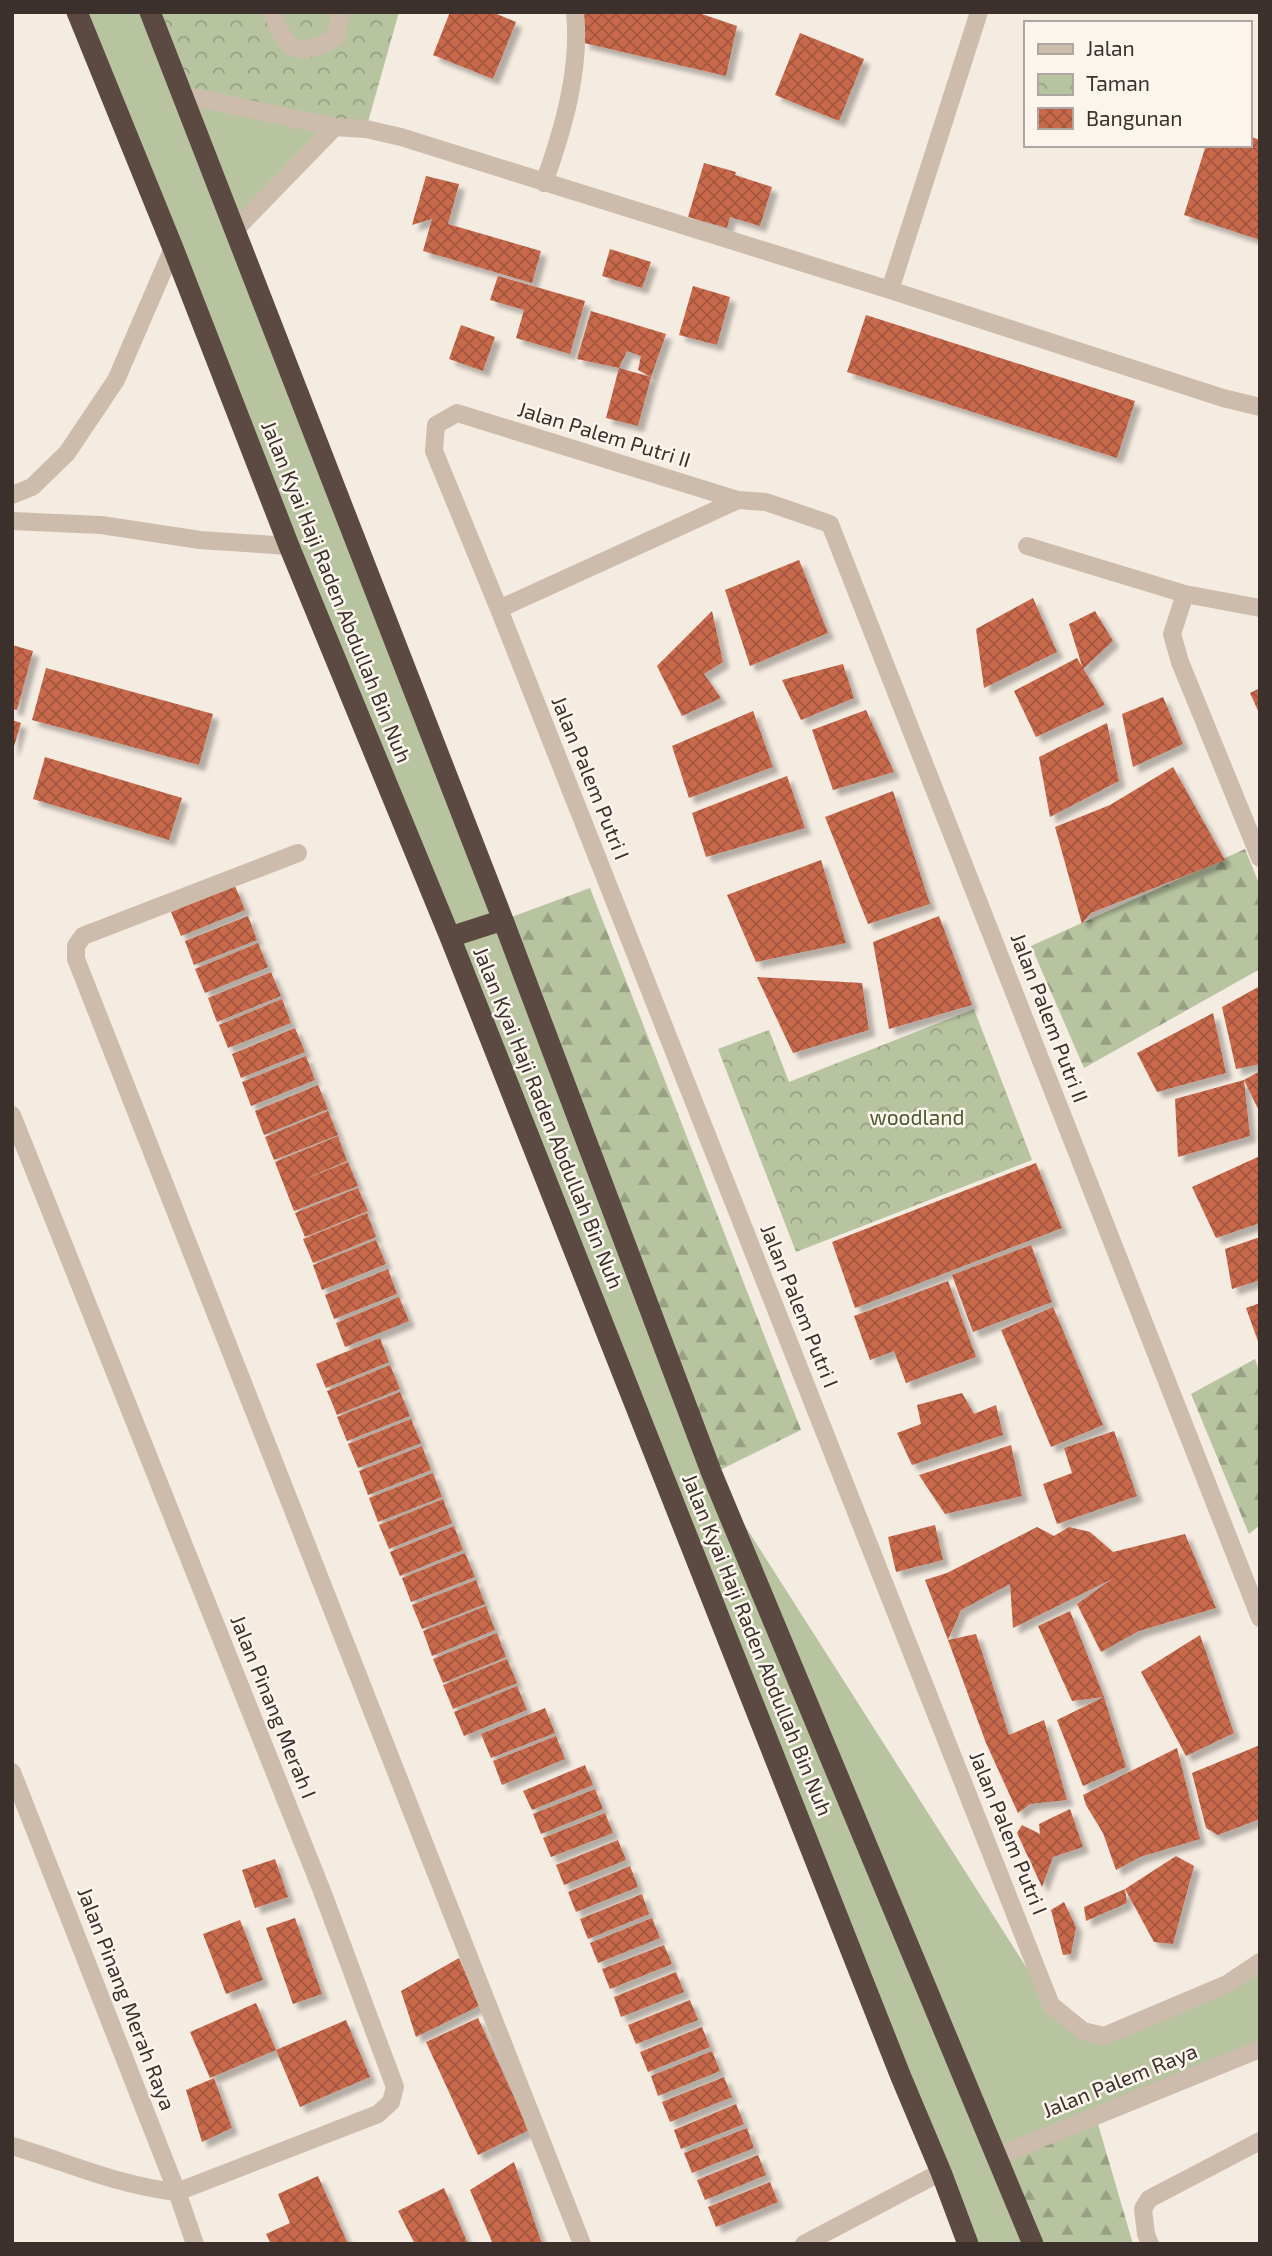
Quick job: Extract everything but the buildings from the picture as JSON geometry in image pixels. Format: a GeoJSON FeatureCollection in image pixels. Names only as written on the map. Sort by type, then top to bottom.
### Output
{"type":"FeatureCollection","features":[{"type":"Feature","properties":{"kind":"highway","name":"Jalan Kyai Haji Raden Abdullah Bin Nuh"},"geometry":{"type":"LineString","coordinates":[[77,12],[173,248],[289,546],[450,937],[968,2244]]}},
{"type":"Feature","properties":{"kind":"highway","name":"Jalan Kyai Haji Raden Abdullah Bin Nuh"},"geometry":{"type":"LineString","coordinates":[[150,12],[503,920],[712,1474],[1033,2244]]}},
{"type":"Feature","properties":{"kind":"highway"},"geometry":{"type":"LineString","coordinates":[[450,937],[503,920]]}},
{"type":"Feature","properties":{"kind":"street"},"geometry":{"type":"LineString","coordinates":[[272,12],[286,42],[303,51],[336,37],[341,12]]}},
{"type":"Feature","properties":{"kind":"street"},"geometry":{"type":"LineString","coordinates":[[544,183],[559,139],[572,78],[577,32],[575,12]]}},
{"type":"Feature","properties":{"kind":"street"},"geometry":{"type":"LineString","coordinates":[[890,290],[979,12]]}},
{"type":"Feature","properties":{"kind":"street"},"geometry":{"type":"LineString","coordinates":[[183,95],[335,127],[401,137],[890,290],[1223,398],[1260,407]]}},
{"type":"Feature","properties":{"kind":"street"},"geometry":{"type":"LineString","coordinates":[[235,230],[335,127]]}},
{"type":"Feature","properties":{"kind":"street"},"geometry":{"type":"LineString","coordinates":[[12,495],[32,487],[67,453],[116,380],[173,248]]}},
{"type":"Feature","properties":{"kind":"street","name":"Jalan Palem Putri II"},"geometry":{"type":"LineString","coordinates":[[457,413],[738,500],[766,502],[830,524],[1260,1618]]}},
{"type":"Feature","properties":{"kind":"street","name":"Jalan Palem Putri I"},"geometry":{"type":"LineString","coordinates":[[457,413],[436,425],[434,452],[499,609],[1051,2006],[1083,2031],[1104,2036],[1227,1984],[1260,1962]]}},
{"type":"Feature","properties":{"kind":"street"},"geometry":{"type":"LineString","coordinates":[[499,609],[738,500]]}},
{"type":"Feature","properties":{"kind":"street"},"geometry":{"type":"LineString","coordinates":[[12,521],[101,525],[188,539],[289,546]]}},
{"type":"Feature","properties":{"kind":"street"},"geometry":{"type":"LineString","coordinates":[[1027,546],[1185,594],[1260,608]]}},
{"type":"Feature","properties":{"kind":"street"},"geometry":{"type":"LineString","coordinates":[[1185,594],[1172,634],[1180,662],[1260,858]]}},
{"type":"Feature","properties":{"kind":"street"},"geometry":{"type":"LineString","coordinates":[[298,853],[83,936],[76,946],[76,959],[582,2244]]}},
{"type":"Feature","properties":{"kind":"street","name":"Jalan Pinang Merah I"},"geometry":{"type":"LineString","coordinates":[[12,1115],[316,1878],[395,2087],[391,2102],[378,2114],[177,2192]]}},
{"type":"Feature","properties":{"kind":"street","name":"Jalan Pinang Merah Raya"},"geometry":{"type":"LineString","coordinates":[[12,1772],[195,2244]]}},
{"type":"Feature","properties":{"kind":"street","name":"Jalan Palem Raya"},"geometry":{"type":"LineString","coordinates":[[998,2155],[1260,2049]]}},
{"type":"Feature","properties":{"kind":"street"},"geometry":{"type":"LineString","coordinates":[[1150,2244],[1143,2209],[1149,2199],[1260,2141]]}},
{"type":"Feature","properties":{"kind":"street"},"geometry":{"type":"LineString","coordinates":[[12,2146],[120,2182],[177,2192]]}},
{"type":"Feature","properties":{"kind":"street"},"geometry":{"type":"LineString","coordinates":[[804,2244],[941,2172]]}},
{"type":"Feature","properties":{"kind":"green space"},"geometry":{"type":"Polygon","coordinates":[[[80,12],[149,12],[335,127],[235,230],[712,1474],[1051,2006],[1104,2036],[1260,1962],[1260,2049],[1095,2114],[1033,2244],[970,2244],[80,12]]]}},
{"type":"Feature","properties":{"kind":"green space"},"geometry":{"type":"Polygon","coordinates":[[[150,12],[399,12],[366,129],[183,95],[150,12]]]}},
{"type":"Feature","properties":{"kind":"green space"},"geometry":{"type":"Polygon","coordinates":[[[1245,849],[1260,886],[1260,969],[1084,1068],[1031,946],[1245,849]]]}},
{"type":"Feature","properties":{"kind":"green space"},"geometry":{"type":"Polygon","coordinates":[[[590,888],[801,1430],[712,1474],[503,920],[590,888]]]}},
{"type":"Feature","properties":{"kind":"green space","name":"woodland"},"geometry":{"type":"Polygon","coordinates":[[[974,1009],[1032,1160],[796,1252],[718,1049],[769,1030],[789,1082],[974,1009]]]}},
{"type":"Feature","properties":{"kind":"green space"},"geometry":{"type":"Polygon","coordinates":[[[1255,1359],[1260,1373],[1260,1525],[1249,1534],[1191,1394],[1255,1359]]]}},
{"type":"Feature","properties":{"kind":"green space"},"geometry":{"type":"Polygon","coordinates":[[[1095,2114],[1133,2244],[1033,2244],[998,2156],[1095,2114]]]}}]}
